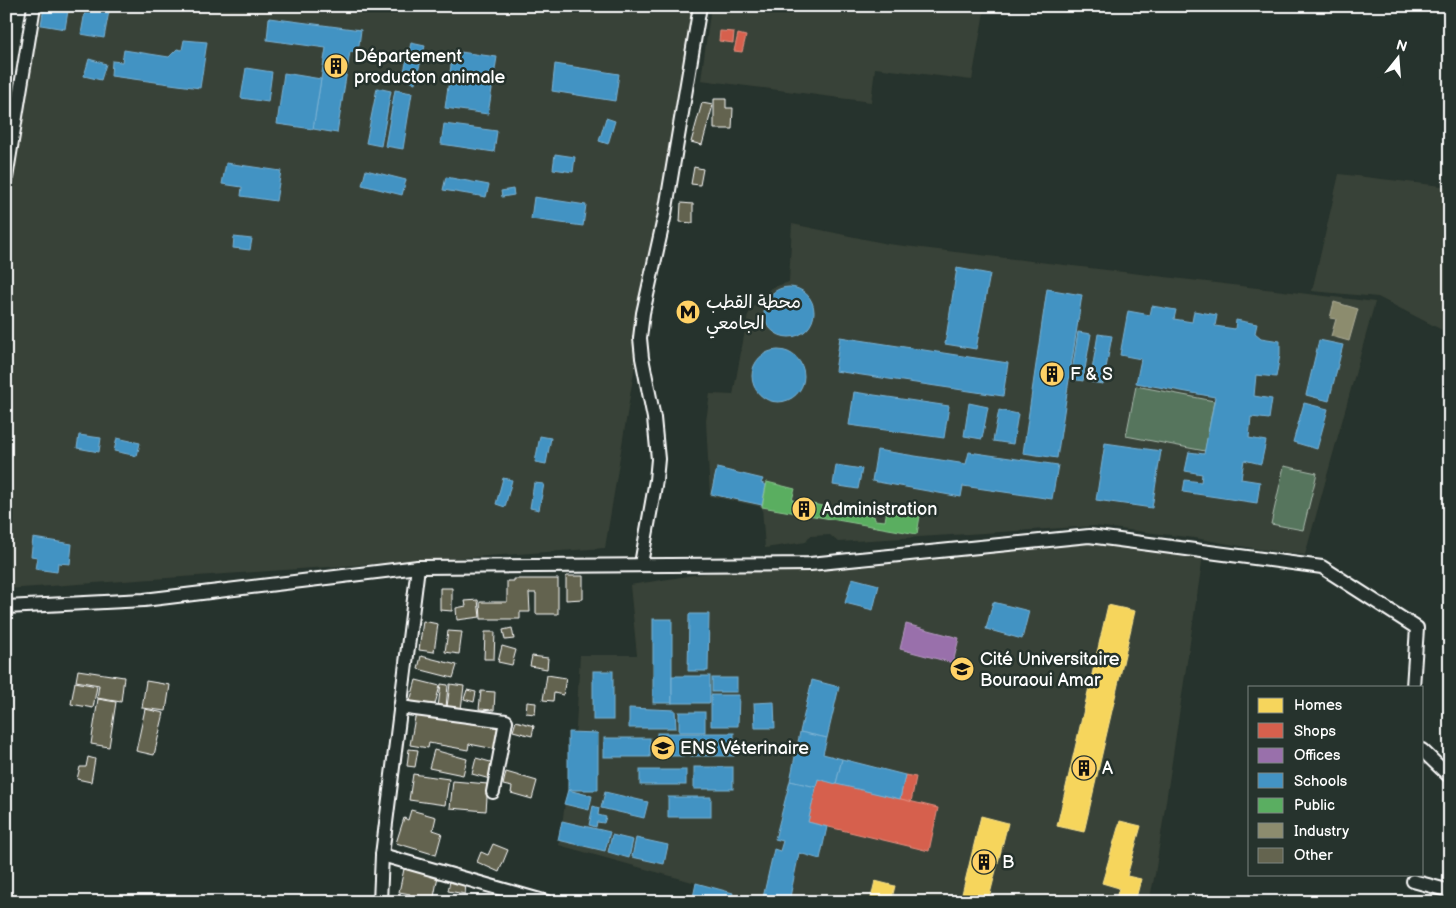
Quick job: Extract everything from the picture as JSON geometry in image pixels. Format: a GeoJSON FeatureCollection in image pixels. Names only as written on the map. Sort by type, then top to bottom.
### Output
{"type":"FeatureCollection","features":[{"type":"Feature","properties":{"kind":"street"},"geometry":{"type":"LineString","coordinates":[[6,178],[34,6]]}},
{"type":"Feature","properties":{"kind":"street"},"geometry":{"type":"LineString","coordinates":[[642,564],[658,459],[654,418],[640,338],[643,313],[665,214],[700,6]]}},
{"type":"Feature","properties":{"kind":"street"},"geometry":{"type":"LineString","coordinates":[[6,606],[144,600],[418,566],[642,564],[714,566],[810,564],[1089,536],[1322,568],[1417,628],[1413,686]]}},
{"type":"Feature","properties":{"kind":"street"},"geometry":{"type":"LineString","coordinates":[[380,902],[382,855],[418,566]]}},
{"type":"Feature","properties":{"kind":"street"},"geometry":{"type":"LineString","coordinates":[[400,707],[506,721],[493,792]]}},
{"type":"Feature","properties":{"kind":"street"},"geometry":{"type":"LineString","coordinates":[[1424,752],[1450,777]]}},
{"type":"Feature","properties":{"kind":"street"},"geometry":{"type":"LineString","coordinates":[[382,855],[547,902]]}},
{"type":"Feature","properties":{"kind":"street"},"geometry":{"type":"LineString","coordinates":[[1413,881],[1450,891]]}},
{"type":"Feature","properties":{"kind":"shaded area"},"geometry":{"type":"Polygon","coordinates":[[[36,6],[694,6],[605,548],[6,589],[6,199],[36,6]]]}},
{"type":"Feature","properties":{"kind":"shaded area"},"geometry":{"type":"Polygon","coordinates":[[[711,6],[985,6],[972,80],[875,68],[871,102],[701,80],[711,6]]]}},
{"type":"Feature","properties":{"kind":"shaded area"},"geometry":{"type":"Polygon","coordinates":[[[1339,174],[1450,187],[1450,334],[1378,297],[1312,291],[1339,174]]]}},
{"type":"Feature","properties":{"kind":"shaded area"},"geometry":{"type":"Polygon","coordinates":[[[792,224],[888,244],[1375,302],[1305,555],[1195,538],[1095,526],[838,542],[830,535],[810,536],[806,542],[765,548],[762,507],[710,496],[706,421],[710,394],[733,395],[748,315],[757,301],[771,288],[789,282],[792,224]]]}},
{"type":"Feature","properties":{"kind":"shaded area","name":"Cité Universitaire Bouraoui Amar"},"geometry":{"type":"Polygon","coordinates":[[[1108,541],[1204,549],[1155,874],[1149,902],[731,902],[732,893],[559,845],[576,727],[580,655],[637,655],[630,585],[720,571],[1108,541]]]}},
{"type":"Feature","properties":{"kind":"green space"},"geometry":{"type":"Polygon","coordinates":[[[1136,386],[1214,401],[1205,451],[1126,436],[1136,386]]]}},
{"type":"Feature","properties":{"kind":"green space"},"geometry":{"type":"Polygon","coordinates":[[[1284,466],[1317,473],[1303,530],[1271,524],[1284,466]]]}},
{"type":"Feature","properties":{"kind":"building: Homes","name":"A"},"geometry":{"type":"Polygon","coordinates":[[[1108,605],[1135,611],[1084,832],[1057,826],[1108,605]]]}},
{"type":"Feature","properties":{"kind":"building: Homes","name":"B"},"geometry":{"type":"Polygon","coordinates":[[[981,816],[1008,823],[988,902],[960,902],[981,816]]]}},
{"type":"Feature","properties":{"kind":"building: Homes"},"geometry":{"type":"Polygon","coordinates":[[[1120,821],[1141,826],[1127,876],[1141,879],[1135,902],[1115,902],[1119,888],[1102,883],[1120,821]]]}},
{"type":"Feature","properties":{"kind":"building: Homes"},"geometry":{"type":"Polygon","coordinates":[[[875,881],[895,886],[891,902],[870,902],[875,881]]]}},
{"type":"Feature","properties":{"kind":"building: Shops"},"geometry":{"type":"Polygon","coordinates":[[[720,31],[734,32],[733,43],[719,41],[720,31]]]}},
{"type":"Feature","properties":{"kind":"building: Shops"},"geometry":{"type":"Polygon","coordinates":[[[738,34],[746,36],[742,52],[734,51],[738,34]]]}},
{"type":"Feature","properties":{"kind":"building: Shops"},"geometry":{"type":"Polygon","coordinates":[[[905,775],[916,777],[911,802],[900,799],[905,775]]]}},
{"type":"Feature","properties":{"kind":"building: Shops"},"geometry":{"type":"Polygon","coordinates":[[[818,779],[938,808],[929,851],[808,822],[818,779]]]}},
{"type":"Feature","properties":{"kind":"building: Offices"},"geometry":{"type":"Polygon","coordinates":[[[906,624],[959,638],[953,663],[900,649],[906,624]]]}},
{"type":"Feature","properties":{"kind":"building: Schools"},"geometry":{"type":"Polygon","coordinates":[[[44,6],[62,6],[61,10],[68,11],[65,29],[41,25],[44,6]]]}},
{"type":"Feature","properties":{"kind":"building: Schools"},"geometry":{"type":"Polygon","coordinates":[[[86,6],[110,6],[104,38],[81,34],[86,6]]]}},
{"type":"Feature","properties":{"kind":"building: Schools","name":"Département producton animale"},"geometry":{"type":"Polygon","coordinates":[[[269,18],[361,30],[358,53],[350,52],[337,133],[313,129],[326,48],[267,40],[269,18]]]}},
{"type":"Feature","properties":{"kind":"building: Schools"},"geometry":{"type":"Polygon","coordinates":[[[184,40],[207,42],[200,88],[111,76],[112,61],[122,62],[124,50],[169,57],[177,49],[182,50],[184,40]]]}},
{"type":"Feature","properties":{"kind":"building: Schools"},"geometry":{"type":"Polygon","coordinates":[[[411,43],[425,46],[415,83],[402,79],[411,43]]]}},
{"type":"Feature","properties":{"kind":"building: Schools"},"geometry":{"type":"Polygon","coordinates":[[[453,51],[497,57],[488,114],[445,108],[453,51]]]}},
{"type":"Feature","properties":{"kind":"building: Schools"},"geometry":{"type":"Polygon","coordinates":[[[89,59],[106,64],[101,80],[84,76],[89,59]]]}},
{"type":"Feature","properties":{"kind":"building: Schools"},"geometry":{"type":"Polygon","coordinates":[[[555,64],[619,74],[615,101],[552,91],[555,64]]]}},
{"type":"Feature","properties":{"kind":"building: Schools"},"geometry":{"type":"Polygon","coordinates":[[[246,68],[272,72],[268,102],[241,98],[246,68]]]}},
{"type":"Feature","properties":{"kind":"building: Schools"},"geometry":{"type":"Polygon","coordinates":[[[284,73],[321,79],[313,129],[277,124],[284,73]]]}},
{"type":"Feature","properties":{"kind":"building: Schools"},"geometry":{"type":"Polygon","coordinates":[[[377,88],[391,91],[381,146],[366,143],[377,88]]]}},
{"type":"Feature","properties":{"kind":"building: Schools"},"geometry":{"type":"Polygon","coordinates":[[[395,90],[412,93],[403,149],[385,146],[395,90]]]}},
{"type":"Feature","properties":{"kind":"building: Schools"},"geometry":{"type":"Polygon","coordinates":[[[606,118],[615,121],[608,144],[599,141],[606,118]]]}},
{"type":"Feature","properties":{"kind":"building: Schools"},"geometry":{"type":"Polygon","coordinates":[[[444,124],[497,131],[494,152],[441,144],[444,124]]]}},
{"type":"Feature","properties":{"kind":"building: Schools"},"geometry":{"type":"Polygon","coordinates":[[[555,154],[575,157],[573,172],[553,169],[555,154]]]}},
{"type":"Feature","properties":{"kind":"building: Schools"},"geometry":{"type":"Polygon","coordinates":[[[226,163],[281,171],[276,201],[241,196],[242,187],[222,184],[226,163]]]}},
{"type":"Feature","properties":{"kind":"building: Schools"},"geometry":{"type":"Polygon","coordinates":[[[366,170],[406,180],[402,195],[362,185],[366,170]]]}},
{"type":"Feature","properties":{"kind":"building: Schools"},"geometry":{"type":"Polygon","coordinates":[[[446,177],[489,185],[486,197],[443,190],[446,177]]]}},
{"type":"Feature","properties":{"kind":"building: Schools"},"geometry":{"type":"Polygon","coordinates":[[[513,189],[514,195],[502,197],[501,191],[513,189]]]}},
{"type":"Feature","properties":{"kind":"building: Schools"},"geometry":{"type":"Polygon","coordinates":[[[534,197],[586,205],[583,226],[531,219],[534,197]]]}},
{"type":"Feature","properties":{"kind":"building: Schools"},"geometry":{"type":"Polygon","coordinates":[[[234,237],[252,239],[250,250],[233,248],[234,237]]]}},
{"type":"Feature","properties":{"kind":"building: Schools"},"geometry":{"type":"Polygon","coordinates":[[[957,268],[990,274],[976,349],[945,344],[957,268]]]}},
{"type":"Feature","properties":{"kind":"building: Schools"},"geometry":{"type":"Polygon","coordinates":[[[794,287],[807,294],[813,302],[813,322],[807,330],[799,336],[784,337],[771,330],[765,322],[764,307],[771,294],[779,288],[794,287]]]}},
{"type":"Feature","properties":{"kind":"building: Schools","name":"F & S"},"geometry":{"type":"Polygon","coordinates":[[[1047,289],[1082,295],[1057,458],[1023,453],[1047,289]]]}},
{"type":"Feature","properties":{"kind":"building: Schools"},"geometry":{"type":"Polygon","coordinates":[[[1152,306],[1176,310],[1174,319],[1192,322],[1194,311],[1217,315],[1215,326],[1235,329],[1236,320],[1257,324],[1255,333],[1261,338],[1280,341],[1280,355],[1276,377],[1256,375],[1254,396],[1272,399],[1269,419],[1251,417],[1249,438],[1266,441],[1261,464],[1244,460],[1241,479],[1260,482],[1257,503],[1183,492],[1185,480],[1201,482],[1202,474],[1185,471],[1189,452],[1204,454],[1215,397],[1136,383],[1141,359],[1120,355],[1128,311],[1150,315],[1152,306]]]}},
{"type":"Feature","properties":{"kind":"building: Schools"},"geometry":{"type":"Polygon","coordinates":[[[1078,332],[1091,334],[1083,381],[1071,379],[1078,332]]]}},
{"type":"Feature","properties":{"kind":"building: Schools"},"geometry":{"type":"Polygon","coordinates":[[[1098,334],[1112,336],[1103,384],[1090,382],[1098,334]]]}},
{"type":"Feature","properties":{"kind":"building: Schools"},"geometry":{"type":"Polygon","coordinates":[[[840,337],[1008,363],[1003,396],[835,371],[840,337]]]}},
{"type":"Feature","properties":{"kind":"building: Schools"},"geometry":{"type":"Polygon","coordinates":[[[1319,340],[1343,345],[1329,401],[1306,395],[1319,340]]]}},
{"type":"Feature","properties":{"kind":"building: Schools"},"geometry":{"type":"Polygon","coordinates":[[[773,350],[783,350],[797,357],[804,371],[804,381],[797,395],[783,402],[773,402],[763,398],[756,391],[752,381],[752,371],[756,361],[763,354],[773,350]]]}},
{"type":"Feature","properties":{"kind":"building: Schools"},"geometry":{"type":"Polygon","coordinates":[[[854,392],[949,406],[944,438],[849,425],[854,392]]]}},
{"type":"Feature","properties":{"kind":"building: Schools"},"geometry":{"type":"Polygon","coordinates":[[[969,403],[988,407],[982,439],[964,436],[969,403]]]}},
{"type":"Feature","properties":{"kind":"building: Schools"},"geometry":{"type":"Polygon","coordinates":[[[1304,403],[1328,409],[1317,449],[1293,442],[1304,403]]]}},
{"type":"Feature","properties":{"kind":"building: Schools"},"geometry":{"type":"Polygon","coordinates":[[[999,410],[1018,414],[1013,444],[993,441],[999,410]]]}},
{"type":"Feature","properties":{"kind":"building: Schools"},"geometry":{"type":"Polygon","coordinates":[[[79,435],[101,438],[99,452],[77,448],[79,435]]]}},
{"type":"Feature","properties":{"kind":"building: Schools"},"geometry":{"type":"Polygon","coordinates":[[[540,436],[551,438],[546,464],[535,462],[540,436]]]}},
{"type":"Feature","properties":{"kind":"building: Schools"},"geometry":{"type":"Polygon","coordinates":[[[117,438],[140,443],[137,456],[114,451],[117,438]]]}},
{"type":"Feature","properties":{"kind":"building: Schools"},"geometry":{"type":"Polygon","coordinates":[[[1105,443],[1161,451],[1152,508],[1096,500],[1105,443]]]}},
{"type":"Feature","properties":{"kind":"building: Schools"},"geometry":{"type":"Polygon","coordinates":[[[877,450],[966,464],[969,452],[1058,465],[1052,499],[963,486],[961,497],[872,481],[877,450]]]}},
{"type":"Feature","properties":{"kind":"building: Schools"},"geometry":{"type":"Polygon","coordinates":[[[836,465],[862,469],[858,489],[833,485],[836,465]]]}},
{"type":"Feature","properties":{"kind":"building: Schools"},"geometry":{"type":"Polygon","coordinates":[[[717,468],[763,479],[761,483],[766,485],[762,505],[711,494],[717,468]]]}},
{"type":"Feature","properties":{"kind":"building: Schools"},"geometry":{"type":"Polygon","coordinates":[[[503,478],[512,480],[505,507],[496,504],[503,478]]]}},
{"type":"Feature","properties":{"kind":"building: Schools"},"geometry":{"type":"Polygon","coordinates":[[[534,483],[544,484],[539,510],[530,508],[534,483]]]}},
{"type":"Feature","properties":{"kind":"building: Schools"},"geometry":{"type":"Polygon","coordinates":[[[33,538],[72,544],[70,564],[58,563],[57,572],[35,569],[37,557],[31,556],[33,538]]]}},
{"type":"Feature","properties":{"kind":"building: Schools"},"geometry":{"type":"Polygon","coordinates":[[[852,578],[879,585],[873,610],[845,603],[852,578]]]}},
{"type":"Feature","properties":{"kind":"building: Schools"},"geometry":{"type":"Polygon","coordinates":[[[993,602],[1029,611],[1022,639],[986,629],[993,602]]]}},
{"type":"Feature","properties":{"kind":"building: Schools"},"geometry":{"type":"Polygon","coordinates":[[[689,614],[709,614],[708,671],[688,671],[689,614]]]}},
{"type":"Feature","properties":{"kind":"building: Schools"},"geometry":{"type":"Polygon","coordinates":[[[653,619],[672,619],[672,703],[653,703],[653,619]]]}},
{"type":"Feature","properties":{"kind":"building: Schools"},"geometry":{"type":"Polygon","coordinates":[[[593,671],[613,671],[613,720],[593,720],[593,671]]]}},
{"type":"Feature","properties":{"kind":"building: Schools"},"geometry":{"type":"Polygon","coordinates":[[[672,676],[710,676],[710,703],[672,703],[672,676]]]}},
{"type":"Feature","properties":{"kind":"building: Schools"},"geometry":{"type":"Polygon","coordinates":[[[712,678],[737,678],[737,692],[712,692],[712,678]]]}},
{"type":"Feature","properties":{"kind":"building: Schools"},"geometry":{"type":"Polygon","coordinates":[[[812,680],[839,687],[827,738],[800,732],[812,680]]]}},
{"type":"Feature","properties":{"kind":"building: Schools"},"geometry":{"type":"Polygon","coordinates":[[[711,695],[739,695],[738,726],[711,726],[711,695]]]}},
{"type":"Feature","properties":{"kind":"building: Schools"},"geometry":{"type":"Polygon","coordinates":[[[774,702],[775,728],[755,728],[754,703],[774,702]]]}},
{"type":"Feature","properties":{"kind":"building: Schools"},"geometry":{"type":"Polygon","coordinates":[[[629,708],[675,710],[676,728],[629,728],[629,708]]]}},
{"type":"Feature","properties":{"kind":"building: Schools"},"geometry":{"type":"Polygon","coordinates":[[[679,712],[705,712],[705,732],[679,732],[679,712]]]}},
{"type":"Feature","properties":{"kind":"building: Schools"},"geometry":{"type":"Polygon","coordinates":[[[568,732],[598,733],[598,790],[568,790],[568,732]]]}},
{"type":"Feature","properties":{"kind":"building: Schools"},"geometry":{"type":"Polygon","coordinates":[[[800,732],[827,738],[823,754],[842,759],[836,784],[818,779],[816,787],[790,781],[800,732]]]}},
{"type":"Feature","properties":{"kind":"building: Schools"},"geometry":{"type":"Polygon","coordinates":[[[657,733],[734,733],[734,756],[657,756],[657,733]]]}},
{"type":"Feature","properties":{"kind":"building: Schools"},"geometry":{"type":"Polygon","coordinates":[[[604,738],[650,738],[650,757],[604,757],[604,738]]]}},
{"type":"Feature","properties":{"kind":"building: Schools"},"geometry":{"type":"Polygon","coordinates":[[[842,759],[905,775],[900,799],[836,784],[842,759]]]}},
{"type":"Feature","properties":{"kind":"building: Schools"},"geometry":{"type":"Polygon","coordinates":[[[694,767],[733,767],[733,789],[694,789],[694,767]]]}},
{"type":"Feature","properties":{"kind":"building: Schools"},"geometry":{"type":"Polygon","coordinates":[[[640,770],[686,770],[686,785],[640,785],[640,770]]]}},
{"type":"Feature","properties":{"kind":"building: Schools"},"geometry":{"type":"Polygon","coordinates":[[[790,781],[816,787],[808,822],[827,827],[820,859],[799,853],[789,902],[762,902],[774,849],[780,851],[783,841],[775,839],[790,781]]]}},
{"type":"Feature","properties":{"kind":"building: Schools"},"geometry":{"type":"Polygon","coordinates":[[[568,790],[592,796],[589,810],[564,804],[568,790]]]}},
{"type":"Feature","properties":{"kind":"building: Schools"},"geometry":{"type":"Polygon","coordinates":[[[605,792],[648,802],[644,818],[601,808],[605,792]]]}},
{"type":"Feature","properties":{"kind":"building: Schools"},"geometry":{"type":"Polygon","coordinates":[[[668,797],[711,797],[711,817],[668,817],[668,797]]]}},
{"type":"Feature","properties":{"kind":"building: Schools"},"geometry":{"type":"Polygon","coordinates":[[[593,806],[599,808],[598,815],[606,817],[604,823],[597,822],[596,827],[589,825],[593,806]]]}},
{"type":"Feature","properties":{"kind":"building: Schools"},"geometry":{"type":"Polygon","coordinates":[[[562,821],[610,832],[605,851],[558,840],[562,821]]]}},
{"type":"Feature","properties":{"kind":"building: Schools"},"geometry":{"type":"Polygon","coordinates":[[[612,835],[633,840],[629,858],[608,852],[612,835]]]}},
{"type":"Feature","properties":{"kind":"building: Schools"},"geometry":{"type":"Polygon","coordinates":[[[636,838],[668,845],[664,864],[632,857],[636,838]]]}},
{"type":"Feature","properties":{"kind":"building: Schools"},"geometry":{"type":"Polygon","coordinates":[[[696,883],[733,893],[731,902],[692,902],[696,883]]]}},
{"type":"Feature","properties":{"kind":"building: Public","name":"Administration"},"geometry":{"type":"Polygon","coordinates":[[[767,482],[795,489],[792,500],[874,516],[875,520],[885,521],[888,503],[921,510],[917,534],[762,507],[767,482]]]}},
{"type":"Feature","properties":{"kind":"building: Industry"},"geometry":{"type":"Polygon","coordinates":[[[1334,302],[1358,309],[1349,341],[1331,336],[1336,319],[1330,318],[1334,302]]]}},
{"type":"Feature","properties":{"kind":"building: Other"},"geometry":{"type":"Polygon","coordinates":[[[6,24],[11,25],[9,41],[6,41],[6,24]]]}},
{"type":"Feature","properties":{"kind":"building: Other"},"geometry":{"type":"Polygon","coordinates":[[[714,99],[726,99],[726,108],[733,108],[732,129],[714,129],[714,99]]]}},
{"type":"Feature","properties":{"kind":"building: Other"},"geometry":{"type":"Polygon","coordinates":[[[702,103],[713,105],[702,145],[691,142],[702,103]]]}},
{"type":"Feature","properties":{"kind":"building: Other"},"geometry":{"type":"Polygon","coordinates":[[[694,167],[703,169],[700,185],[691,184],[694,167]]]}},
{"type":"Feature","properties":{"kind":"building: Other"},"geometry":{"type":"Polygon","coordinates":[[[681,203],[693,204],[693,223],[680,222],[681,203]]]}},
{"type":"Feature","properties":{"kind":"building: Other"},"geometry":{"type":"Polygon","coordinates":[[[566,576],[583,576],[583,599],[566,600],[566,576]]]}},
{"type":"Feature","properties":{"kind":"building: Other"},"geometry":{"type":"Polygon","coordinates":[[[514,579],[558,579],[558,614],[536,614],[536,593],[529,593],[530,612],[520,612],[520,619],[481,619],[480,602],[507,602],[507,581],[514,581],[514,579]]]}},
{"type":"Feature","properties":{"kind":"building: Other"},"geometry":{"type":"Polygon","coordinates":[[[440,588],[452,588],[452,611],[440,610],[440,588]]]}},
{"type":"Feature","properties":{"kind":"building: Other"},"geometry":{"type":"Polygon","coordinates":[[[478,600],[480,617],[457,620],[456,608],[466,606],[465,601],[478,600]]]}},
{"type":"Feature","properties":{"kind":"building: Other"},"geometry":{"type":"Polygon","coordinates":[[[423,621],[438,624],[434,652],[419,650],[423,621]]]}},
{"type":"Feature","properties":{"kind":"building: Other"},"geometry":{"type":"Polygon","coordinates":[[[512,628],[514,639],[505,640],[503,630],[512,628]]]}},
{"type":"Feature","properties":{"kind":"building: Other"},"geometry":{"type":"Polygon","coordinates":[[[448,631],[462,632],[459,654],[445,652],[448,631]]]}},
{"type":"Feature","properties":{"kind":"building: Other"},"geometry":{"type":"Polygon","coordinates":[[[485,632],[495,632],[494,659],[484,659],[485,632]]]}},
{"type":"Feature","properties":{"kind":"building: Other"},"geometry":{"type":"Polygon","coordinates":[[[502,646],[516,650],[512,665],[498,662],[502,646]]]}},
{"type":"Feature","properties":{"kind":"building: Other"},"geometry":{"type":"Polygon","coordinates":[[[421,656],[457,665],[453,678],[418,669],[421,656]]]}},
{"type":"Feature","properties":{"kind":"building: Other"},"geometry":{"type":"Polygon","coordinates":[[[532,656],[548,658],[547,669],[530,666],[532,656]]]}},
{"type":"Feature","properties":{"kind":"building: Other"},"geometry":{"type":"Polygon","coordinates":[[[78,670],[124,677],[121,702],[97,698],[99,685],[76,681],[78,670]]]}},
{"type":"Feature","properties":{"kind":"building: Other"},"geometry":{"type":"Polygon","coordinates":[[[547,675],[566,678],[563,695],[554,693],[553,701],[543,700],[547,675]]]}},
{"type":"Feature","properties":{"kind":"building: Other"},"geometry":{"type":"Polygon","coordinates":[[[416,680],[440,686],[433,711],[409,705],[416,680]]]}},
{"type":"Feature","properties":{"kind":"building: Other"},"geometry":{"type":"Polygon","coordinates":[[[146,681],[170,685],[166,711],[142,708],[146,681]]]}},
{"type":"Feature","properties":{"kind":"building: Other"},"geometry":{"type":"Polygon","coordinates":[[[75,682],[97,686],[93,708],[71,704],[75,682]]]}},
{"type":"Feature","properties":{"kind":"building: Other"},"geometry":{"type":"Polygon","coordinates":[[[441,684],[448,685],[446,708],[438,707],[441,684]]]}},
{"type":"Feature","properties":{"kind":"building: Other"},"geometry":{"type":"Polygon","coordinates":[[[450,684],[464,686],[461,709],[447,707],[450,684]]]}},
{"type":"Feature","properties":{"kind":"building: Other"},"geometry":{"type":"Polygon","coordinates":[[[467,690],[476,692],[474,702],[464,699],[467,690]]]}},
{"type":"Feature","properties":{"kind":"building: Other"},"geometry":{"type":"Polygon","coordinates":[[[481,691],[495,692],[494,710],[479,709],[481,691]]]}},
{"type":"Feature","properties":{"kind":"building: Other"},"geometry":{"type":"Polygon","coordinates":[[[98,699],[116,702],[109,747],[91,744],[98,699]]]}},
{"type":"Feature","properties":{"kind":"building: Other"},"geometry":{"type":"Polygon","coordinates":[[[527,702],[536,703],[535,714],[526,713],[527,702]]]}},
{"type":"Feature","properties":{"kind":"building: Other"},"geometry":{"type":"Polygon","coordinates":[[[145,709],[164,713],[154,755],[136,751],[145,709]]]}},
{"type":"Feature","properties":{"kind":"building: Other"},"geometry":{"type":"Polygon","coordinates":[[[416,712],[499,728],[495,749],[469,744],[468,750],[429,743],[428,748],[410,745],[416,712]]]}},
{"type":"Feature","properties":{"kind":"building: Other"},"geometry":{"type":"Polygon","coordinates":[[[516,721],[534,726],[532,736],[513,731],[516,721]]]}},
{"type":"Feature","properties":{"kind":"building: Other"},"geometry":{"type":"Polygon","coordinates":[[[409,749],[418,750],[415,767],[407,766],[409,749]]]}},
{"type":"Feature","properties":{"kind":"building: Other"},"geometry":{"type":"Polygon","coordinates":[[[434,750],[467,759],[463,775],[429,768],[434,750]]]}},
{"type":"Feature","properties":{"kind":"building: Other"},"geometry":{"type":"Polygon","coordinates":[[[88,757],[95,759],[91,782],[77,779],[80,767],[86,767],[88,757]]]}},
{"type":"Feature","properties":{"kind":"building: Other"},"geometry":{"type":"Polygon","coordinates":[[[476,758],[494,763],[490,779],[472,774],[476,758]]]}},
{"type":"Feature","properties":{"kind":"building: Other"},"geometry":{"type":"Polygon","coordinates":[[[506,772],[537,781],[532,799],[511,793],[512,787],[503,785],[506,772]]]}},
{"type":"Feature","properties":{"kind":"building: Other"},"geometry":{"type":"Polygon","coordinates":[[[413,774],[449,779],[445,805],[409,800],[413,774]]]}},
{"type":"Feature","properties":{"kind":"building: Other"},"geometry":{"type":"Polygon","coordinates":[[[453,781],[488,784],[486,811],[450,808],[453,781]]]}},
{"type":"Feature","properties":{"kind":"building: Other"},"geometry":{"type":"Polygon","coordinates":[[[411,810],[436,817],[433,830],[442,833],[436,855],[396,843],[404,818],[408,820],[411,810]]]}},
{"type":"Feature","properties":{"kind":"building: Other"},"geometry":{"type":"Polygon","coordinates":[[[493,844],[508,850],[499,872],[477,862],[481,852],[488,855],[493,844]]]}},
{"type":"Feature","properties":{"kind":"building: Other"},"geometry":{"type":"Polygon","coordinates":[[[404,869],[438,876],[433,902],[408,902],[410,894],[399,892],[404,869]]]}},
{"type":"Feature","properties":{"kind":"building: Other"},"geometry":{"type":"Polygon","coordinates":[[[450,881],[466,884],[465,894],[448,891],[450,881]]]}},
{"type":"Feature","properties":{"kind":"place","name":"Département producton animale"},"geometry":{"type":"Point","coordinates":[336,66]}},
{"type":"Feature","properties":{"kind":"place","name":"محطة القطب الجامعي"},"geometry":{"type":"Point","coordinates":[688,312]}},
{"type":"Feature","properties":{"kind":"place","name":"F & S"},"geometry":{"type":"Point","coordinates":[1052,374]}},
{"type":"Feature","properties":{"kind":"place","name":"Administration"},"geometry":{"type":"Point","coordinates":[804,509]}},
{"type":"Feature","properties":{"kind":"place","name":"Cité Universitaire Bouraoui Amar"},"geometry":{"type":"Point","coordinates":[962,669]}},
{"type":"Feature","properties":{"kind":"place","name":"ENS Véterinaire"},"geometry":{"type":"Point","coordinates":[663,748]}},
{"type":"Feature","properties":{"kind":"place","name":"A"},"geometry":{"type":"Point","coordinates":[1084,768]}},
{"type":"Feature","properties":{"kind":"place","name":"B"},"geometry":{"type":"Point","coordinates":[984,862]}}]}
